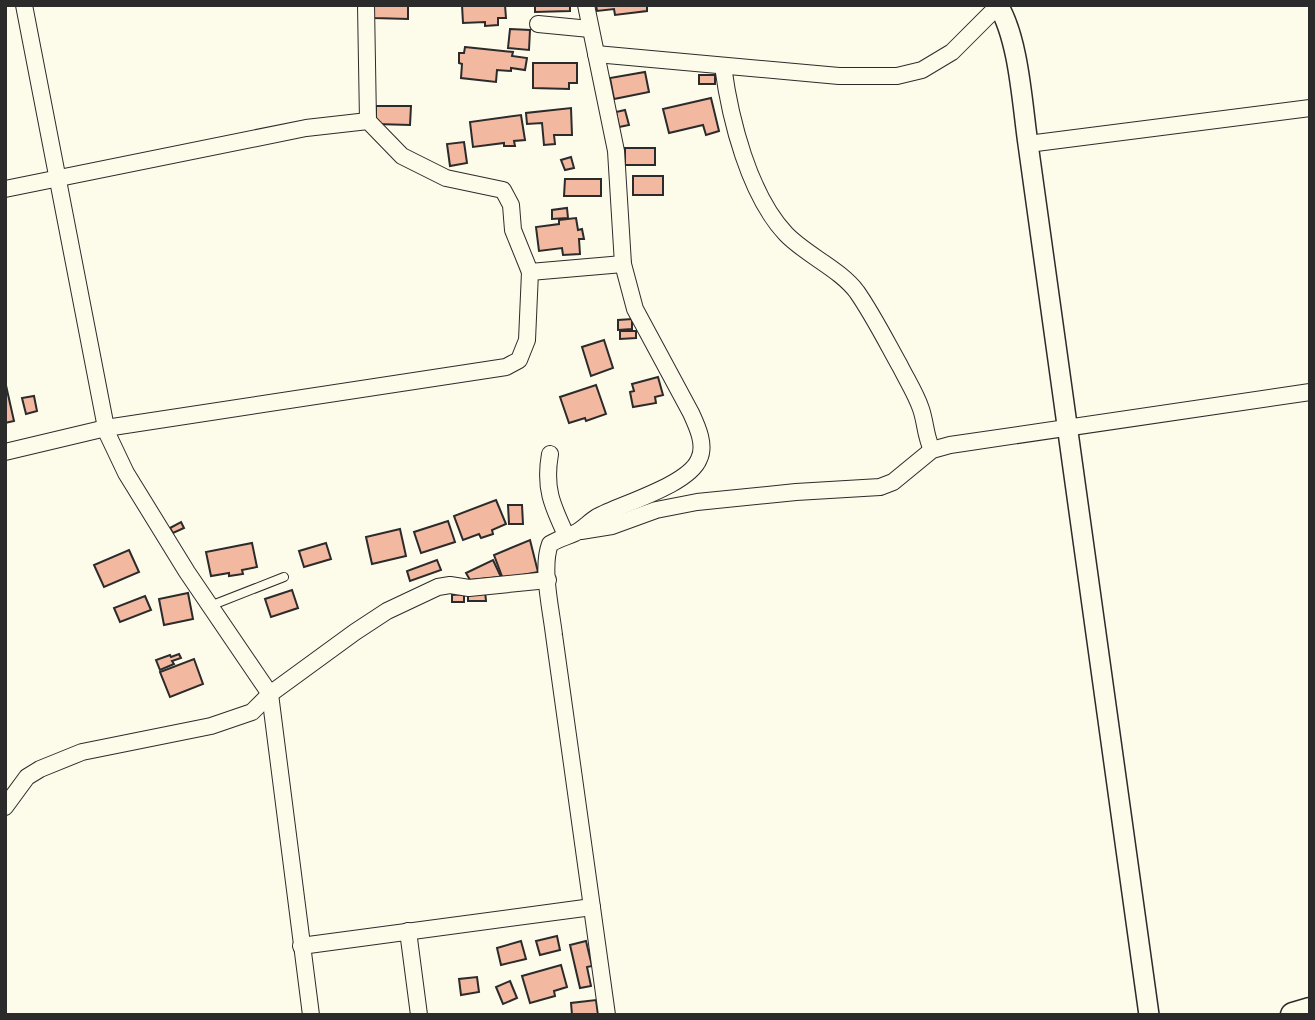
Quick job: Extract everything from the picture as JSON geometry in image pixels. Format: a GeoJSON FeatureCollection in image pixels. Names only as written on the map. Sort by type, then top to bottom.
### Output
{"type":"FeatureCollection","features":[{"type":"Feature","properties":{"kind":"main road"},"geometry":{"type":"LineString","coordinates":[[1293,1015],[1310,1010]]}},
{"type":"Feature","properties":{"kind":"street"},"geometry":{"type":"LineString","coordinates":[[24,5],[106,428],[126,473],[210,606],[270,694],[311,1015]]}},
{"type":"Feature","properties":{"kind":"street"},"geometry":{"type":"LineString","coordinates":[[5,452],[106,428],[506,367],[519,360],[527,340],[530,272],[513,230],[511,205],[503,190],[446,178],[402,156],[368,121],[366,5]]}},
{"type":"Feature","properties":{"kind":"street"},"geometry":{"type":"LineString","coordinates":[[586,5],[616,151],[623,264],[635,309],[698,429],[701,457],[692,469],[666,487],[596,518],[550,544],[548,552],[548,580],[607,1015]]}},
{"type":"Feature","properties":{"kind":"street"},"geometry":{"type":"LineString","coordinates":[[596,54],[882,77],[910,74],[952,52],[998,5],[1006,18],[1028,144],[1149,1015]]}},
{"type":"Feature","properties":{"kind":"street"},"geometry":{"type":"LineString","coordinates":[[538,24],[590,29]]}},
{"type":"Feature","properties":{"kind":"street"},"geometry":{"type":"LineString","coordinates":[[723,66],[728,103],[740,150],[771,215],[787,235],[854,288],[874,317],[915,394],[922,411],[925,435],[932,450]]}},
{"type":"Feature","properties":{"kind":"street"},"geometry":{"type":"LineString","coordinates":[[1028,144],[1310,108]]}},
{"type":"Feature","properties":{"kind":"street"},"geometry":{"type":"LineString","coordinates":[[5,189],[306,128],[368,121]]}},
{"type":"Feature","properties":{"kind":"street"},"geometry":{"type":"LineString","coordinates":[[530,272],[623,264]]}},
{"type":"Feature","properties":{"kind":"street"},"geometry":{"type":"LineString","coordinates":[[571,534],[612,526],[656,510],[697,502],[880,487],[893,482],[932,450],[950,445],[1310,392]]}},
{"type":"Feature","properties":{"kind":"street"},"geometry":{"type":"LineString","coordinates":[[550,454],[546,475],[551,502],[571,534]]}},
{"type":"Feature","properties":{"kind":"street"},"geometry":{"type":"LineString","coordinates":[[7,798],[27,777],[82,752],[233,720],[252,712],[270,694],[387,611],[438,587],[548,580]]}},
{"type":"Feature","properties":{"kind":"street"},"geometry":{"type":"LineString","coordinates":[[301,946],[592,907]]}},
{"type":"Feature","properties":{"kind":"street"},"geometry":{"type":"LineString","coordinates":[[408,932],[419,1015]]}},
{"type":"Feature","properties":{"kind":"lane"},"geometry":{"type":"LineString","coordinates":[[210,606],[284,577]]}},
{"type":"Feature","properties":{"kind":"building"},"geometry":{"type":"Polygon","coordinates":[[[374,5],[408,5],[408,19],[374,18],[374,5]]]}},
{"type":"Feature","properties":{"kind":"building"},"geometry":{"type":"Polygon","coordinates":[[[462,5],[505,5],[506,18],[498,18],[498,25],[485,26],[485,22],[463,23],[462,5]]]}},
{"type":"Feature","properties":{"kind":"building"},"geometry":{"type":"Polygon","coordinates":[[[535,5],[570,5],[570,11],[535,12],[535,5]]]}},
{"type":"Feature","properties":{"kind":"building"},"geometry":{"type":"Polygon","coordinates":[[[596,5],[647,5],[647,11],[615,15],[614,9],[597,11],[596,5]]]}},
{"type":"Feature","properties":{"kind":"building"},"geometry":{"type":"Polygon","coordinates":[[[510,29],[530,30],[529,50],[508,48],[510,29]]]}},
{"type":"Feature","properties":{"kind":"building"},"geometry":{"type":"Polygon","coordinates":[[[465,47],[513,52],[512,56],[527,58],[525,70],[497,70],[496,82],[461,78],[462,64],[459,63],[459,53],[464,53],[465,47]]]}},
{"type":"Feature","properties":{"kind":"building"},"geometry":{"type":"Polygon","coordinates":[[[533,63],[577,63],[577,83],[569,83],[569,89],[533,88],[533,63]]]}},
{"type":"Feature","properties":{"kind":"building"},"geometry":{"type":"Polygon","coordinates":[[[645,72],[649,92],[614,99],[610,78],[645,72]]]}},
{"type":"Feature","properties":{"kind":"building"},"geometry":{"type":"Polygon","coordinates":[[[699,75],[715,75],[715,84],[699,84],[699,75]]]}},
{"type":"Feature","properties":{"kind":"building"},"geometry":{"type":"Polygon","coordinates":[[[711,98],[719,131],[706,135],[703,125],[669,133],[663,109],[711,98]]]}},
{"type":"Feature","properties":{"kind":"building"},"geometry":{"type":"Polygon","coordinates":[[[376,106],[411,106],[410,125],[376,124],[376,106]]]}},
{"type":"Feature","properties":{"kind":"building"},"geometry":{"type":"Polygon","coordinates":[[[571,108],[572,135],[554,135],[555,144],[544,145],[542,123],[527,124],[526,113],[571,108]]]}},
{"type":"Feature","properties":{"kind":"building"},"geometry":{"type":"Polygon","coordinates":[[[625,110],[629,125],[619,127],[616,112],[625,110]]]}},
{"type":"Feature","properties":{"kind":"building"},"geometry":{"type":"Polygon","coordinates":[[[521,115],[525,140],[514,141],[515,146],[504,146],[504,143],[473,147],[470,122],[521,115]]]}},
{"type":"Feature","properties":{"kind":"building"},"geometry":{"type":"Polygon","coordinates":[[[464,142],[467,163],[450,166],[447,144],[464,142]]]}},
{"type":"Feature","properties":{"kind":"building"},"geometry":{"type":"Polygon","coordinates":[[[625,148],[655,148],[655,165],[625,165],[625,148]]]}},
{"type":"Feature","properties":{"kind":"building"},"geometry":{"type":"Polygon","coordinates":[[[571,157],[574,168],[565,170],[561,160],[571,157]]]}},
{"type":"Feature","properties":{"kind":"building"},"geometry":{"type":"Polygon","coordinates":[[[633,176],[663,176],[663,195],[633,195],[633,176]]]}},
{"type":"Feature","properties":{"kind":"building"},"geometry":{"type":"Polygon","coordinates":[[[565,179],[601,179],[601,196],[564,196],[565,179]]]}},
{"type":"Feature","properties":{"kind":"building"},"geometry":{"type":"Polygon","coordinates":[[[567,208],[568,218],[552,219],[552,210],[567,208]]]}},
{"type":"Feature","properties":{"kind":"building"},"geometry":{"type":"Polygon","coordinates":[[[576,218],[578,230],[582,229],[584,239],[579,239],[580,254],[563,255],[562,248],[539,251],[536,227],[559,224],[559,220],[576,218]]]}},
{"type":"Feature","properties":{"kind":"building"},"geometry":{"type":"Polygon","coordinates":[[[632,319],[632,329],[618,330],[618,320],[632,319]]]}},
{"type":"Feature","properties":{"kind":"building"},"geometry":{"type":"Polygon","coordinates":[[[620,331],[636,331],[636,338],[620,339],[620,331]]]}},
{"type":"Feature","properties":{"kind":"building"},"geometry":{"type":"Polygon","coordinates":[[[604,340],[613,368],[591,376],[582,347],[604,340]]]}},
{"type":"Feature","properties":{"kind":"building"},"geometry":{"type":"Polygon","coordinates":[[[658,377],[663,395],[655,397],[656,403],[633,407],[630,392],[634,391],[632,384],[658,377]]]}},
{"type":"Feature","properties":{"kind":"building"},"geometry":{"type":"Polygon","coordinates":[[[5,381],[14,421],[5,423],[5,381]]]}},
{"type":"Feature","properties":{"kind":"building"},"geometry":{"type":"Polygon","coordinates":[[[596,385],[606,414],[569,423],[560,397],[596,385]]]}},
{"type":"Feature","properties":{"kind":"building"},"geometry":{"type":"Polygon","coordinates":[[[34,396],[37,411],[26,414],[22,398],[34,396]]]}},
{"type":"Feature","properties":{"kind":"building"},"geometry":{"type":"Polygon","coordinates":[[[496,500],[506,524],[492,530],[493,534],[481,538],[479,534],[463,540],[454,516],[496,500]]]}},
{"type":"Feature","properties":{"kind":"building"},"geometry":{"type":"Polygon","coordinates":[[[508,505],[522,505],[523,524],[509,524],[508,505]]]}},
{"type":"Feature","properties":{"kind":"building"},"geometry":{"type":"Polygon","coordinates":[[[448,521],[455,542],[421,553],[414,532],[448,521]]]}},
{"type":"Feature","properties":{"kind":"building"},"geometry":{"type":"Polygon","coordinates":[[[181,522],[184,528],[173,533],[170,528],[181,522]]]}},
{"type":"Feature","properties":{"kind":"building"},"geometry":{"type":"Polygon","coordinates":[[[400,529],[406,556],[372,564],[366,537],[400,529]]]}},
{"type":"Feature","properties":{"kind":"building"},"geometry":{"type":"Polygon","coordinates":[[[530,540],[538,572],[503,579],[494,555],[530,540]]]}},
{"type":"Feature","properties":{"kind":"building"},"geometry":{"type":"Polygon","coordinates":[[[252,543],[257,567],[242,570],[243,574],[211,576],[206,552],[252,543]]]}},
{"type":"Feature","properties":{"kind":"building"},"geometry":{"type":"Polygon","coordinates":[[[326,543],[331,559],[304,567],[299,551],[326,543]]]}},
{"type":"Feature","properties":{"kind":"building"},"geometry":{"type":"Polygon","coordinates":[[[129,550],[139,572],[104,587],[94,565],[129,550]]]}},
{"type":"Feature","properties":{"kind":"building"},"geometry":{"type":"Polygon","coordinates":[[[437,560],[441,570],[410,581],[407,571],[437,560]]]}},
{"type":"Feature","properties":{"kind":"building"},"geometry":{"type":"Polygon","coordinates":[[[493,560],[501,577],[470,580],[466,573],[493,560]]]}},
{"type":"Feature","properties":{"kind":"building"},"geometry":{"type":"Polygon","coordinates":[[[292,590],[298,608],[271,617],[265,599],[292,590]]]}},
{"type":"Feature","properties":{"kind":"building"},"geometry":{"type":"Polygon","coordinates":[[[485,591],[486,601],[468,601],[468,593],[485,591]]]}},
{"type":"Feature","properties":{"kind":"building"},"geometry":{"type":"Polygon","coordinates":[[[188,593],[193,619],[164,625],[159,599],[188,593]]]}},
{"type":"Feature","properties":{"kind":"building"},"geometry":{"type":"Polygon","coordinates":[[[464,594],[464,602],[452,602],[452,595],[464,594]]]}},
{"type":"Feature","properties":{"kind":"building"},"geometry":{"type":"Polygon","coordinates":[[[145,596],[151,610],[120,622],[114,608],[145,596]]]}},
{"type":"Feature","properties":{"kind":"building"},"geometry":{"type":"Polygon","coordinates":[[[179,654],[181,658],[172,661],[174,664],[160,670],[156,660],[179,654]]]}},
{"type":"Feature","properties":{"kind":"building"},"geometry":{"type":"Polygon","coordinates":[[[194,659],[203,684],[170,697],[160,672],[194,659]]]}},
{"type":"Feature","properties":{"kind":"building"},"geometry":{"type":"Polygon","coordinates":[[[557,936],[560,950],[540,955],[536,941],[557,936]]]}},
{"type":"Feature","properties":{"kind":"building"},"geometry":{"type":"Polygon","coordinates":[[[521,941],[526,959],[501,965],[497,948],[521,941]]]}},
{"type":"Feature","properties":{"kind":"building"},"geometry":{"type":"Polygon","coordinates":[[[586,941],[592,966],[587,967],[591,986],[580,988],[570,945],[586,941]]]}},
{"type":"Feature","properties":{"kind":"building"},"geometry":{"type":"Polygon","coordinates":[[[561,965],[567,987],[554,991],[555,996],[530,1003],[522,976],[561,965]]]}},
{"type":"Feature","properties":{"kind":"building"},"geometry":{"type":"Polygon","coordinates":[[[477,977],[479,992],[461,995],[459,979],[477,977]]]}},
{"type":"Feature","properties":{"kind":"building"},"geometry":{"type":"Polygon","coordinates":[[[510,981],[517,998],[503,1004],[496,987],[510,981]]]}},
{"type":"Feature","properties":{"kind":"building"},"geometry":{"type":"Polygon","coordinates":[[[596,1000],[598,1015],[572,1015],[571,1003],[596,1000]]]}}]}
